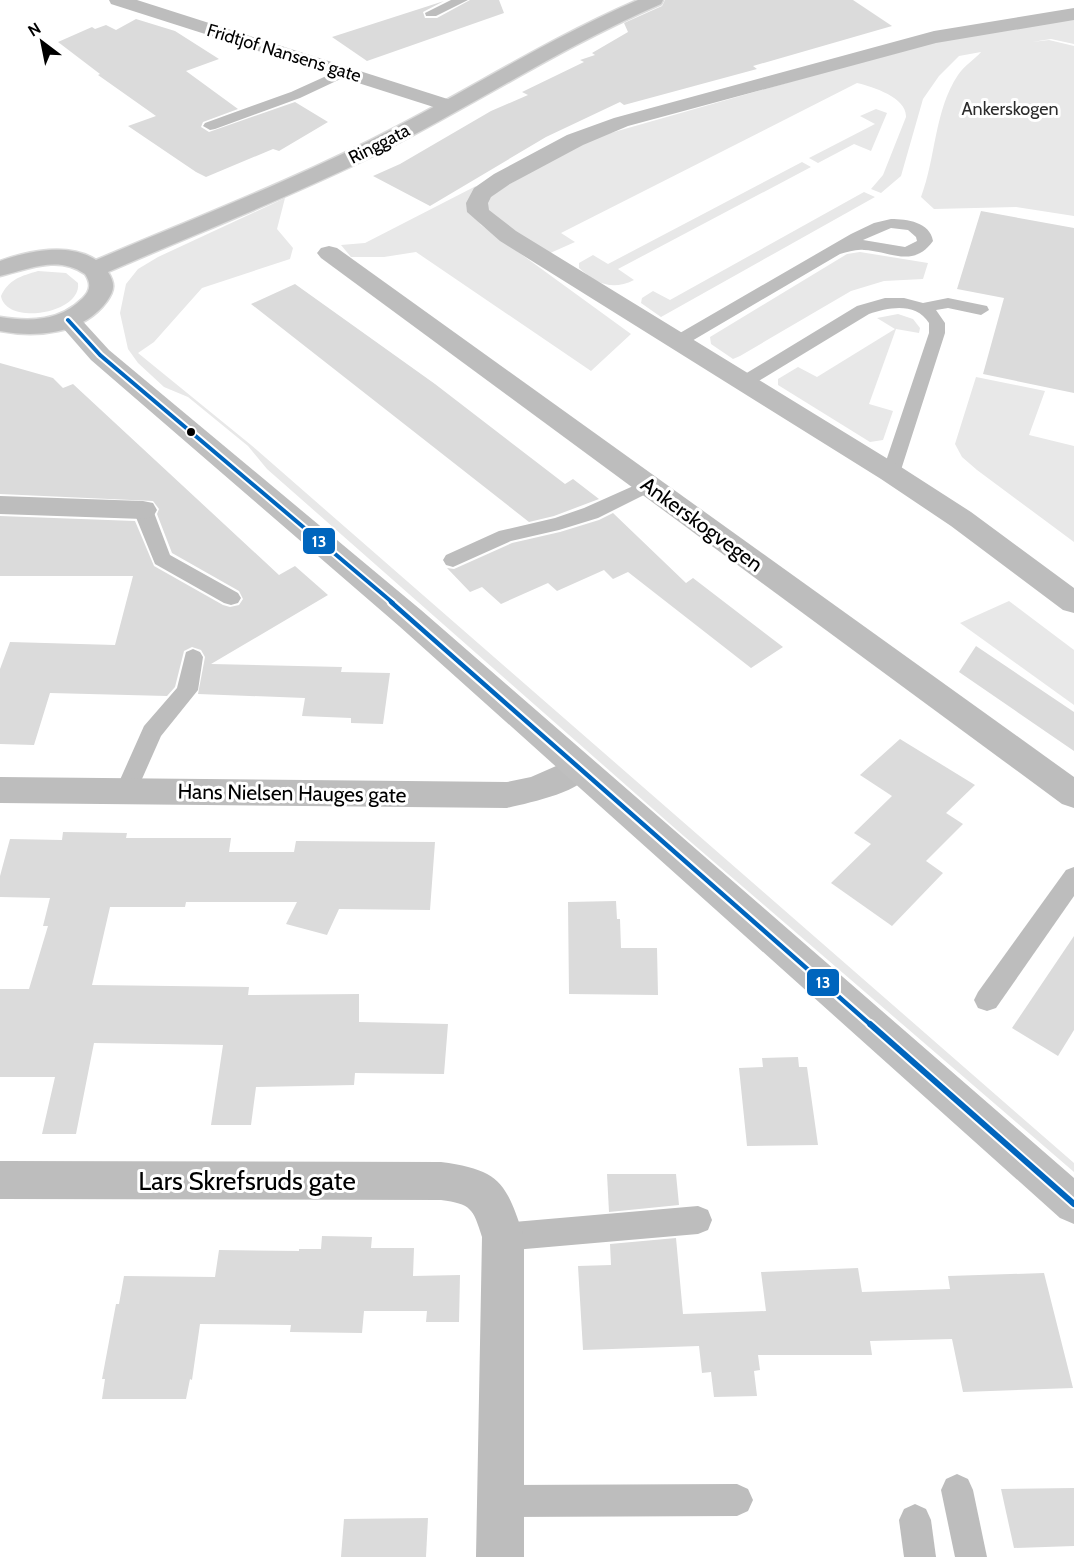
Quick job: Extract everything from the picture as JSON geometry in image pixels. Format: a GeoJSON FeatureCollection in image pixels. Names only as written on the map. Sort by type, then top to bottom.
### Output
{"type":"FeatureCollection","features":[{"type":"Feature","properties":{"kind":"main road"},"geometry":{"type":"LineString","coordinates":[[68,320],[100,355],[410,618],[1074,1204]]}},
{"type":"Feature","properties":{"kind":"street","name":"Fridtjof Nansens gate"},"geometry":{"type":"LineString","coordinates":[[118,0],[450,106]]}},
{"type":"Feature","properties":{"kind":"street"},"geometry":{"type":"LineString","coordinates":[[140,8],[170,0]]}},
{"type":"Feature","properties":{"kind":"street","name":"Ringgata"},"geometry":{"type":"LineString","coordinates":[[94,269],[298,183],[364,152],[571,37],[654,0]]}},
{"type":"Feature","properties":{"kind":"street"},"geometry":{"type":"LineString","coordinates":[[1074,14],[934,37],[621,122],[575,140],[502,179],[482,193],[477,203],[478,212],[508,236],[746,381],[891,473],[961,519],[1074,603]]}},
{"type":"Feature","properties":{"kind":"street","name":"Ankerskogvegen"},"geometry":{"type":"LineString","coordinates":[[329,253],[1074,795]]}},
{"type":"Feature","properties":{"kind":"street"},"geometry":{"type":"LineString","coordinates":[[0,268],[29,259],[50,257],[80,261],[94,269],[102,281],[101,294],[86,310],[68,320],[42,327],[19,328],[0,324]]}},
{"type":"Feature","properties":{"kind":"street"},"geometry":{"type":"LineString","coordinates":[[0,505],[143,510]]}},
{"type":"Feature","properties":{"kind":"street","name":"Hans Nielsen Hauges gate"},"geometry":{"type":"LineString","coordinates":[[0,790],[507,795],[538,788],[579,769]]}},
{"type":"Feature","properties":{"kind":"street","name":"Lars Skrefsruds gate"},"geometry":{"type":"LineString","coordinates":[[0,1180],[441,1181],[468,1184],[497,1217]]}},
{"type":"Feature","properties":{"kind":"street"},"geometry":{"type":"LineString","coordinates":[[497,1217],[500,1557]]}},
{"type":"Feature","properties":{"kind":"lane"},"geometry":{"type":"LineString","coordinates":[[431,13],[462,0]]}},
{"type":"Feature","properties":{"kind":"lane"},"geometry":{"type":"LineString","coordinates":[[210,126],[327,82],[344,72]]}},
{"type":"Feature","properties":{"kind":"lane"},"geometry":{"type":"LineString","coordinates":[[679,341],[836,250]]}},
{"type":"Feature","properties":{"kind":"lane"},"geometry":{"type":"LineString","coordinates":[[746,381],[863,310],[885,303],[904,303],[922,308],[932,315],[937,324],[937,333],[891,473]]}},
{"type":"Feature","properties":{"kind":"lane"},"geometry":{"type":"LineString","coordinates":[[922,308],[948,303],[981,310]]}},
{"type":"Feature","properties":{"kind":"lane"},"geometry":{"type":"LineString","coordinates":[[453,560],[506,536],[559,524],[591,513],[649,485]]}},
{"type":"Feature","properties":{"kind":"lane"},"geometry":{"type":"LineString","coordinates":[[143,510],[162,559],[231,598]]}},
{"type":"Feature","properties":{"kind":"lane"},"geometry":{"type":"LineString","coordinates":[[126,791],[152,732],[187,690],[193,657]]}},
{"type":"Feature","properties":{"kind":"lane"},"geometry":{"type":"LineString","coordinates":[[987,1000],[1074,877]]}},
{"type":"Feature","properties":{"kind":"lane"},"geometry":{"type":"LineString","coordinates":[[497,1217],[698,1221]]}},
{"type":"Feature","properties":{"kind":"lane"},"geometry":{"type":"LineString","coordinates":[[957,1490],[971,1557]]}},
{"type":"Feature","properties":{"kind":"lane"},"geometry":{"type":"LineString","coordinates":[[501,1501],[737,1500]]}},
{"type":"Feature","properties":{"kind":"lane"},"geometry":{"type":"LineString","coordinates":[[915,1520],[920,1557]]}},
{"type":"Feature","properties":{"kind":"green space","name":"Ankerskogen"},"geometry":{"type":"Polygon","coordinates":[[[1074,18],[1074,44],[1051,39],[1032,42],[1049,40],[1074,46],[1074,216],[1016,207],[934,209],[921,197],[944,104],[950,89],[960,72],[981,52],[959,56],[939,76],[923,99],[901,176],[881,193],[871,189],[883,175],[906,117],[905,110],[888,94],[857,83],[561,233],[575,242],[548,254],[487,213],[488,198],[542,165],[600,136],[920,45],[1074,18]]]}},
{"type":"Feature","properties":{"kind":"green space"},"geometry":{"type":"Polygon","coordinates":[[[876,109],[887,113],[871,151],[854,144],[818,163],[809,158],[875,124],[860,116],[876,109]]]}},
{"type":"Feature","properties":{"kind":"green space"},"geometry":{"type":"Polygon","coordinates":[[[802,162],[811,167],[618,269],[634,280],[619,285],[605,284],[579,268],[579,263],[593,255],[608,264],[802,162]]]}},
{"type":"Feature","properties":{"kind":"green space"},"geometry":{"type":"Polygon","coordinates":[[[476,186],[468,208],[481,225],[631,334],[591,371],[416,252],[384,257],[351,257],[341,245],[365,243],[476,186]]]}},
{"type":"Feature","properties":{"kind":"green space"},"geometry":{"type":"Polygon","coordinates":[[[864,192],[875,197],[661,317],[641,303],[642,298],[653,291],[670,300],[864,192]]]}},
{"type":"Feature","properties":{"kind":"green space"},"geometry":{"type":"Polygon","coordinates":[[[285,198],[277,229],[293,248],[290,259],[202,288],[154,342],[138,353],[251,445],[1074,1163],[1074,1172],[678,831],[267,469],[248,446],[188,397],[164,387],[138,363],[128,349],[120,313],[126,284],[138,269],[158,257],[285,198]]]}},
{"type":"Feature","properties":{"kind":"green space"},"geometry":{"type":"Polygon","coordinates":[[[860,252],[928,263],[923,279],[884,281],[851,291],[733,359],[711,344],[710,337],[847,254],[860,252]]]}},
{"type":"Feature","properties":{"kind":"green space"},"geometry":{"type":"Polygon","coordinates":[[[38,271],[66,273],[78,283],[76,294],[57,309],[43,312],[16,311],[6,305],[1,296],[4,290],[12,282],[38,271]]]}},
{"type":"Feature","properties":{"kind":"green space"},"geometry":{"type":"Polygon","coordinates":[[[898,314],[913,319],[920,328],[919,333],[896,329],[869,404],[893,411],[883,440],[870,442],[778,385],[778,379],[798,367],[817,377],[895,329],[877,318],[898,314]]]}},
{"type":"Feature","properties":{"kind":"green space"},"geometry":{"type":"Polygon","coordinates":[[[976,377],[1045,391],[1029,435],[1074,446],[1074,542],[962,457],[955,444],[976,377]]]}},
{"type":"Feature","properties":{"kind":"green space"},"geometry":{"type":"Polygon","coordinates":[[[1009,601],[1074,650],[1074,705],[960,623],[1009,601]]]}},
{"type":"Feature","properties":{"kind":"building"},"geometry":{"type":"Polygon","coordinates":[[[470,0],[499,0],[504,13],[367,61],[332,37],[444,1],[423,12],[425,18],[437,18],[470,0]]]}},
{"type":"Feature","properties":{"kind":"building"},"geometry":{"type":"Polygon","coordinates":[[[665,0],[853,0],[892,26],[753,66],[757,69],[624,105],[620,102],[546,137],[430,206],[373,176],[400,164],[491,111],[528,95],[522,92],[584,62],[580,60],[595,55],[592,53],[628,32],[624,23],[662,6],[665,0]]]}},
{"type":"Feature","properties":{"kind":"building"},"geometry":{"type":"Polygon","coordinates":[[[136,19],[175,31],[219,59],[186,71],[238,109],[203,122],[201,127],[209,132],[295,102],[328,122],[279,151],[273,149],[206,177],[196,172],[128,126],[156,116],[98,75],[100,74],[58,42],[92,27],[95,29],[106,25],[116,30],[136,19]]]}},
{"type":"Feature","properties":{"kind":"building"},"geometry":{"type":"Polygon","coordinates":[[[981,211],[1074,228],[1074,393],[983,374],[1004,298],[957,289],[981,211]]]}},
{"type":"Feature","properties":{"kind":"building"},"geometry":{"type":"Polygon","coordinates":[[[295,284],[435,384],[565,484],[573,479],[599,499],[554,516],[529,522],[251,304],[295,284]]]}},
{"type":"Feature","properties":{"kind":"building"},"geometry":{"type":"Polygon","coordinates":[[[0,363],[53,378],[63,388],[73,384],[279,575],[295,566],[328,595],[211,664],[342,667],[341,672],[390,673],[383,724],[351,723],[351,718],[302,716],[305,698],[198,694],[205,657],[201,650],[192,647],[184,651],[175,687],[167,696],[50,693],[34,745],[0,744],[0,669],[10,642],[115,645],[133,576],[0,576],[0,516],[135,521],[154,566],[223,605],[230,607],[239,605],[243,599],[239,591],[172,553],[157,514],[159,509],[153,501],[0,494],[0,363]]]}},
{"type":"Feature","properties":{"kind":"building"},"geometry":{"type":"Polygon","coordinates":[[[613,513],[686,583],[693,578],[783,647],[751,668],[628,572],[613,579],[604,570],[557,591],[548,583],[501,604],[482,587],[470,592],[447,568],[454,569],[512,543],[560,532],[599,520],[613,513]]]}},
{"type":"Feature","properties":{"kind":"building"},"geometry":{"type":"Polygon","coordinates":[[[976,646],[1074,712],[1074,751],[959,672],[976,646]]]}},
{"type":"Feature","properties":{"kind":"building"},"geometry":{"type":"Polygon","coordinates":[[[900,739],[975,785],[946,813],[963,824],[926,861],[943,873],[892,926],[831,883],[871,844],[854,833],[892,796],[860,775],[900,739]]]}},
{"type":"Feature","properties":{"kind":"building"},"geometry":{"type":"Polygon","coordinates":[[[63,832],[127,833],[126,838],[231,838],[229,852],[294,852],[296,841],[435,842],[430,910],[339,909],[327,935],[286,924],[297,902],[186,902],[185,907],[110,907],[92,985],[249,987],[248,995],[359,994],[359,1022],[448,1024],[444,1074],[355,1073],[354,1085],[256,1087],[251,1125],[211,1125],[223,1045],[94,1043],[76,1134],[42,1134],[55,1077],[0,1077],[0,989],[29,989],[48,926],[43,926],[50,898],[0,897],[0,876],[10,839],[62,840],[63,832]]]}},
{"type":"Feature","properties":{"kind":"building"},"geometry":{"type":"Polygon","coordinates":[[[616,901],[617,919],[620,919],[621,948],[657,948],[658,995],[569,994],[568,902],[616,901]]]}},
{"type":"Feature","properties":{"kind":"building"},"geometry":{"type":"Polygon","coordinates":[[[1074,936],[1074,1030],[1058,1056],[1012,1028],[1074,936]]]}},
{"type":"Feature","properties":{"kind":"building"},"geometry":{"type":"Polygon","coordinates":[[[798,1057],[799,1067],[807,1067],[818,1145],[747,1146],[739,1068],[763,1067],[762,1058],[798,1057]]]}},
{"type":"Feature","properties":{"kind":"building"},"geometry":{"type":"Polygon","coordinates":[[[607,1174],[676,1174],[679,1205],[609,1212],[607,1174]]]}},
{"type":"Feature","properties":{"kind":"building"},"geometry":{"type":"Polygon","coordinates":[[[322,1236],[372,1237],[371,1248],[414,1248],[413,1276],[460,1275],[459,1322],[426,1322],[427,1311],[364,1311],[362,1333],[290,1332],[291,1325],[200,1324],[192,1380],[190,1379],[186,1399],[102,1399],[105,1379],[102,1379],[116,1304],[119,1304],[124,1276],[215,1277],[219,1250],[321,1249],[322,1236]]]}},
{"type":"Feature","properties":{"kind":"building"},"geometry":{"type":"Polygon","coordinates":[[[676,1238],[683,1314],[766,1311],[761,1272],[858,1268],[862,1292],[950,1289],[948,1276],[1044,1273],[1073,1388],[963,1392],[952,1339],[870,1341],[872,1355],[758,1355],[760,1370],[754,1371],[757,1396],[714,1397],[711,1372],[702,1373],[699,1346],[583,1350],[578,1266],[611,1265],[610,1244],[676,1238]]]}},
{"type":"Feature","properties":{"kind":"building"},"geometry":{"type":"Polygon","coordinates":[[[1074,1488],[1074,1546],[1014,1548],[1001,1489],[1074,1488]]]}},
{"type":"Feature","properties":{"kind":"building"},"geometry":{"type":"Polygon","coordinates":[[[428,1518],[426,1557],[341,1557],[344,1519],[428,1518]]]}},
{"type":"Feature","properties":{"kind":"transit line","name":"13"},"geometry":{"type":"LineString","coordinates":[[68,320],[100,355],[410,618],[1074,1204]]}}]}
